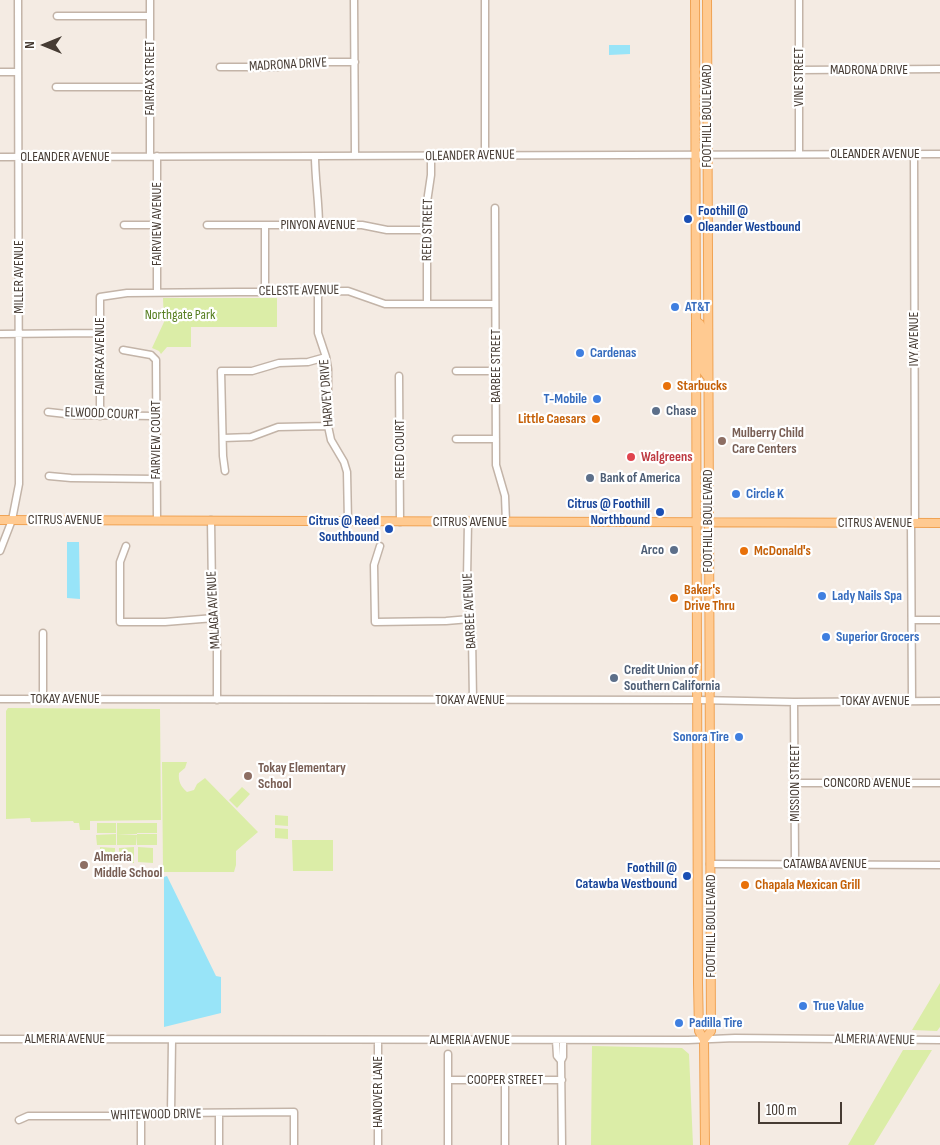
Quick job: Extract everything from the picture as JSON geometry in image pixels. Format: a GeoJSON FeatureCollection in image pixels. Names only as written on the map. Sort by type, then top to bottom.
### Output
{"type":"FeatureCollection","features":[{"type":"Feature","properties":{"kind":"main road","name":"FOOTHILL BOULEVARD"},"geometry":{"type":"LineString","coordinates":[[696,0],[699,1031],[704,1040],[705,1145]]}},
{"type":"Feature","properties":{"kind":"main road","name":"FOOTHILL BOULEVARD"},"geometry":{"type":"LineString","coordinates":[[704,1040],[711,1031],[706,0]]}},
{"type":"Feature","properties":{"kind":"main road"},"geometry":{"type":"LineString","coordinates":[[696,321],[700,324],[701,328],[702,369],[708,378]]}},
{"type":"Feature","properties":{"kind":"main road","name":"CITRUS AVENUE"},"geometry":{"type":"LineString","coordinates":[[0,520],[940,523]]}},
{"type":"Feature","properties":{"kind":"street","name":"MILLER AVENUE"},"geometry":{"type":"LineString","coordinates":[[0,551],[12,520],[19,484],[18,0]]}},
{"type":"Feature","properties":{"kind":"street","name":"FAIRFAX STREET"},"geometry":{"type":"LineString","coordinates":[[150,0],[150,87],[153,156]]}},
{"type":"Feature","properties":{"kind":"street"},"geometry":{"type":"LineString","coordinates":[[354,0],[355,156]]}},
{"type":"Feature","properties":{"kind":"street"},"geometry":{"type":"LineString","coordinates":[[485,0],[485,155]]}},
{"type":"Feature","properties":{"kind":"street","name":"VINE STREET"},"geometry":{"type":"LineString","coordinates":[[799,0],[799,154]]}},
{"type":"Feature","properties":{"kind":"street"},"geometry":{"type":"LineString","coordinates":[[57,16],[150,16]]}},
{"type":"Feature","properties":{"kind":"street","name":"MADRONA DRIVE"},"geometry":{"type":"LineString","coordinates":[[220,67],[277,67],[301,62],[355,62]]}},
{"type":"Feature","properties":{"kind":"street","name":"MADRONA DRIVE"},"geometry":{"type":"LineString","coordinates":[[799,70],[940,69]]}},
{"type":"Feature","properties":{"kind":"street"},"geometry":{"type":"LineString","coordinates":[[0,72],[18,72]]}},
{"type":"Feature","properties":{"kind":"street"},"geometry":{"type":"LineString","coordinates":[[56,87],[150,87]]}},
{"type":"Feature","properties":{"kind":"street","name":"IVY AVENUE"},"geometry":{"type":"LineString","coordinates":[[912,701],[914,154]]}},
{"type":"Feature","properties":{"kind":"street","name":"OLEANDER AVENUE"},"geometry":{"type":"LineString","coordinates":[[0,157],[940,154]]}},
{"type":"Feature","properties":{"kind":"street","name":"FAIRVIEW AVENUE"},"geometry":{"type":"LineString","coordinates":[[153,156],[157,225],[157,292]]}},
{"type":"Feature","properties":{"kind":"street"},"geometry":{"type":"LineString","coordinates":[[315,156],[319,226]]}},
{"type":"Feature","properties":{"kind":"street","name":"REED STREET"},"geometry":{"type":"LineString","coordinates":[[428,304],[428,202],[431,156]]}},
{"type":"Feature","properties":{"kind":"street","name":"BARBEE STREET"},"geometry":{"type":"LineString","coordinates":[[495,208],[496,465],[505,496],[506,522]]}},
{"type":"Feature","properties":{"kind":"street"},"geometry":{"type":"LineString","coordinates":[[124,225],[157,225]]}},
{"type":"Feature","properties":{"kind":"street","name":"PINYON AVENUE"},"geometry":{"type":"LineString","coordinates":[[207,225],[362,225],[387,230],[428,230]]}},
{"type":"Feature","properties":{"kind":"street"},"geometry":{"type":"LineString","coordinates":[[265,225],[265,292]]}},
{"type":"Feature","properties":{"kind":"street","name":"HARVEY DRIVE"},"geometry":{"type":"LineString","coordinates":[[318,291],[318,332],[328,369],[328,426],[332,440],[344,462],[347,472],[348,522]]}},
{"type":"Feature","properties":{"kind":"street","name":"CELESTE AVENUE"},"geometry":{"type":"LineString","coordinates":[[100,297],[127,292],[348,291],[385,304],[495,304]]}},
{"type":"Feature","properties":{"kind":"street","name":"FAIRFAX AVENUE"},"geometry":{"type":"LineString","coordinates":[[100,297],[100,416]]}},
{"type":"Feature","properties":{"kind":"street"},"geometry":{"type":"LineString","coordinates":[[0,334],[99,333]]}},
{"type":"Feature","properties":{"kind":"street","name":"FAIRVIEW COURT"},"geometry":{"type":"LineString","coordinates":[[123,350],[151,355],[156,360],[157,520]]}},
{"type":"Feature","properties":{"kind":"street"},"geometry":{"type":"LineString","coordinates":[[225,471],[222,438],[221,371],[252,371],[279,363],[308,362],[326,357]]}},
{"type":"Feature","properties":{"kind":"street"},"geometry":{"type":"LineString","coordinates":[[456,371],[496,371]]}},
{"type":"Feature","properties":{"kind":"street","name":"REED COURT"},"geometry":{"type":"LineString","coordinates":[[399,376],[400,522]]}},
{"type":"Feature","properties":{"kind":"street","name":"ELWOOD COURT"},"geometry":{"type":"LineString","coordinates":[[48,412],[75,416],[156,416]]}},
{"type":"Feature","properties":{"kind":"street"},"geometry":{"type":"LineString","coordinates":[[222,438],[251,437],[278,427],[328,426]]}},
{"type":"Feature","properties":{"kind":"street"},"geometry":{"type":"LineString","coordinates":[[456,439],[496,439]]}},
{"type":"Feature","properties":{"kind":"street"},"geometry":{"type":"LineString","coordinates":[[49,476],[156,479]]}},
{"type":"Feature","properties":{"kind":"street","name":"MALAGA AVENUE"},"geometry":{"type":"LineString","coordinates":[[211,520],[212,590],[217,643],[217,700]]}},
{"type":"Feature","properties":{"kind":"street","name":"BARBEE AVENUE"},"geometry":{"type":"LineString","coordinates":[[468,522],[467,580],[473,700]]}},
{"type":"Feature","properties":{"kind":"street"},"geometry":{"type":"LineString","coordinates":[[126,546],[120,562],[120,622],[165,622],[214,618]]}},
{"type":"Feature","properties":{"kind":"street"},"geometry":{"type":"LineString","coordinates":[[380,546],[374,565],[375,622],[470,619]]}},
{"type":"Feature","properties":{"kind":"street"},"geometry":{"type":"LineString","coordinates":[[912,620],[940,620]]}},
{"type":"Feature","properties":{"kind":"street"},"geometry":{"type":"LineString","coordinates":[[43,633],[43,699]]}},
{"type":"Feature","properties":{"kind":"street","name":"TOKAY AVENUE"},"geometry":{"type":"LineString","coordinates":[[0,699],[940,701]]}},
{"type":"Feature","properties":{"kind":"street","name":"MISSION STREET"},"geometry":{"type":"LineString","coordinates":[[794,702],[795,864]]}},
{"type":"Feature","properties":{"kind":"street","name":"CONCORD AVENUE"},"geometry":{"type":"LineString","coordinates":[[795,783],[940,783]]}},
{"type":"Feature","properties":{"kind":"street","name":"CATAWBA AVENUE"},"geometry":{"type":"LineString","coordinates":[[710,864],[940,865]]}},
{"type":"Feature","properties":{"kind":"street","name":"ALMERIA AVENUE"},"geometry":{"type":"LineString","coordinates":[[0,1039],[704,1040],[735,1038],[940,1040]]}},
{"type":"Feature","properties":{"kind":"street"},"geometry":{"type":"LineString","coordinates":[[172,1040],[172,1113]]}},
{"type":"Feature","properties":{"kind":"street","name":"HANOVER LANE"},"geometry":{"type":"LineString","coordinates":[[378,1040],[378,1145]]}},
{"type":"Feature","properties":{"kind":"street"},"geometry":{"type":"LineString","coordinates":[[560,1040],[557,1056],[560,1061],[562,1080],[562,1145]]}},
{"type":"Feature","properties":{"kind":"street"},"geometry":{"type":"LineString","coordinates":[[448,1054],[448,1145]]}},
{"type":"Feature","properties":{"kind":"street"},"geometry":{"type":"LineString","coordinates":[[505,1079],[505,1145]]}},
{"type":"Feature","properties":{"kind":"street","name":"COOPER STREET"},"geometry":{"type":"LineString","coordinates":[[448,1080],[562,1080]]}},
{"type":"Feature","properties":{"kind":"street","name":"WHITEWOOD DRIVE"},"geometry":{"type":"LineString","coordinates":[[19,1120],[28,1116],[294,1112],[294,1145]]}},
{"type":"Feature","properties":{"kind":"street"},"geometry":{"type":"LineString","coordinates":[[218,1145],[219,1113]]}},
{"type":"Feature","properties":{"kind":"street"},"geometry":{"type":"LineString","coordinates":[[141,1114],[141,1145]]}},
{"type":"Feature","properties":{"kind":"green space","name":"Northgate Park"},"geometry":{"type":"Polygon","coordinates":[[[163,298],[277,298],[277,327],[191,327],[191,347],[167,347],[161,354],[152,348],[164,322],[163,298]]]}},
{"type":"Feature","properties":{"kind":"green space"},"geometry":{"type":"Polygon","coordinates":[[[8,708],[160,709],[161,820],[90,821],[90,830],[80,830],[79,823],[74,823],[73,821],[31,822],[30,818],[6,819],[6,711],[8,708]]]}},
{"type":"Feature","properties":{"kind":"green space"},"geometry":{"type":"Polygon","coordinates":[[[162,762],[187,762],[185,768],[179,773],[182,786],[187,792],[194,790],[197,784],[205,778],[258,832],[236,851],[234,872],[163,872],[162,762]]]}},
{"type":"Feature","properties":{"kind":"green space"},"geometry":{"type":"Polygon","coordinates":[[[242,787],[250,794],[237,808],[229,800],[242,787]]]}},
{"type":"Feature","properties":{"kind":"green space"},"geometry":{"type":"Polygon","coordinates":[[[275,815],[288,816],[288,826],[275,825],[275,815]]]}},
{"type":"Feature","properties":{"kind":"green space"},"geometry":{"type":"Polygon","coordinates":[[[97,823],[116,823],[116,833],[97,833],[97,823]]]}},
{"type":"Feature","properties":{"kind":"green space"},"geometry":{"type":"Polygon","coordinates":[[[117,823],[137,823],[137,834],[117,834],[117,823]]]}},
{"type":"Feature","properties":{"kind":"green space"},"geometry":{"type":"Polygon","coordinates":[[[137,823],[157,823],[157,833],[137,833],[137,823]]]}},
{"type":"Feature","properties":{"kind":"green space"},"geometry":{"type":"Polygon","coordinates":[[[275,828],[288,829],[288,839],[275,838],[275,828]]]}},
{"type":"Feature","properties":{"kind":"green space"},"geometry":{"type":"Polygon","coordinates":[[[116,834],[116,845],[97,845],[96,835],[116,834]]]}},
{"type":"Feature","properties":{"kind":"green space"},"geometry":{"type":"Polygon","coordinates":[[[117,834],[137,835],[136,845],[117,845],[117,834]]]}},
{"type":"Feature","properties":{"kind":"green space"},"geometry":{"type":"Polygon","coordinates":[[[137,834],[157,834],[157,845],[137,845],[137,834]]]}},
{"type":"Feature","properties":{"kind":"green space"},"geometry":{"type":"Polygon","coordinates":[[[292,840],[333,840],[333,871],[293,871],[292,840]]]}},
{"type":"Feature","properties":{"kind":"green space"},"geometry":{"type":"Polygon","coordinates":[[[100,847],[115,848],[115,863],[100,863],[100,847]]]}},
{"type":"Feature","properties":{"kind":"green space"},"geometry":{"type":"Polygon","coordinates":[[[134,847],[134,863],[119,863],[119,848],[134,847]]]}},
{"type":"Feature","properties":{"kind":"green space"},"geometry":{"type":"Polygon","coordinates":[[[138,847],[153,848],[153,863],[138,862],[138,847]]]}},
{"type":"Feature","properties":{"kind":"green space"},"geometry":{"type":"Polygon","coordinates":[[[940,983],[940,1027],[937,1031],[912,1030],[940,983]]]}},
{"type":"Feature","properties":{"kind":"green space"},"geometry":{"type":"Polygon","coordinates":[[[592,1046],[682,1048],[689,1054],[693,1145],[591,1145],[592,1046]]]}},
{"type":"Feature","properties":{"kind":"green space"},"geometry":{"type":"Polygon","coordinates":[[[903,1050],[932,1050],[874,1145],[848,1145],[903,1050]]]}},
{"type":"Feature","properties":{"kind":"water"},"geometry":{"type":"Polygon","coordinates":[[[609,45],[630,45],[630,54],[609,55],[609,45]]]}},
{"type":"Feature","properties":{"kind":"water"},"geometry":{"type":"Polygon","coordinates":[[[67,542],[79,542],[80,599],[67,598],[67,542]]]}},
{"type":"Feature","properties":{"kind":"water"},"geometry":{"type":"Polygon","coordinates":[[[167,876],[216,976],[221,977],[221,1013],[164,1027],[164,877],[167,876]]]}},
{"type":"Feature","properties":{"kind":"place","name":"Foothill @ Oleander Westbound"},"geometry":{"type":"Point","coordinates":[688,219]}},
{"type":"Feature","properties":{"kind":"place","name":"AT&T"},"geometry":{"type":"Point","coordinates":[675,307]}},
{"type":"Feature","properties":{"kind":"place","name":"Cardenas"},"geometry":{"type":"Point","coordinates":[580,353]}},
{"type":"Feature","properties":{"kind":"place","name":"Starbucks"},"geometry":{"type":"Point","coordinates":[667,386]}},
{"type":"Feature","properties":{"kind":"place","name":"T-Mobile"},"geometry":{"type":"Point","coordinates":[597,399]}},
{"type":"Feature","properties":{"kind":"place","name":"Chase"},"geometry":{"type":"Point","coordinates":[656,411]}},
{"type":"Feature","properties":{"kind":"place","name":"Little Caesars"},"geometry":{"type":"Point","coordinates":[596,419]}},
{"type":"Feature","properties":{"kind":"place","name":"Mulberry Child Care Centers"},"geometry":{"type":"Point","coordinates":[722,441]}},
{"type":"Feature","properties":{"kind":"place","name":"Walgreens"},"geometry":{"type":"Point","coordinates":[631,457]}},
{"type":"Feature","properties":{"kind":"place","name":"Bank of America"},"geometry":{"type":"Point","coordinates":[590,478]}},
{"type":"Feature","properties":{"kind":"place","name":"Circle K"},"geometry":{"type":"Point","coordinates":[736,494]}},
{"type":"Feature","properties":{"kind":"place","name":"Citrus @ Foothill Northbound"},"geometry":{"type":"Point","coordinates":[660,512]}},
{"type":"Feature","properties":{"kind":"place","name":"Citrus @ Reed Southbound"},"geometry":{"type":"Point","coordinates":[389,529]}},
{"type":"Feature","properties":{"kind":"place","name":"Arco"},"geometry":{"type":"Point","coordinates":[674,550]}},
{"type":"Feature","properties":{"kind":"place","name":"McDonald's"},"geometry":{"type":"Point","coordinates":[744,551]}},
{"type":"Feature","properties":{"kind":"place","name":"Lady Nails Spa"},"geometry":{"type":"Point","coordinates":[822,596]}},
{"type":"Feature","properties":{"kind":"place","name":"Baker's Drive Thru"},"geometry":{"type":"Point","coordinates":[674,598]}},
{"type":"Feature","properties":{"kind":"place","name":"Superior Grocers"},"geometry":{"type":"Point","coordinates":[826,637]}},
{"type":"Feature","properties":{"kind":"place","name":"Credit Union of Southern California"},"geometry":{"type":"Point","coordinates":[614,678]}},
{"type":"Feature","properties":{"kind":"place","name":"Sonora Tire"},"geometry":{"type":"Point","coordinates":[739,737]}},
{"type":"Feature","properties":{"kind":"place","name":"Tokay Elementary School"},"geometry":{"type":"Point","coordinates":[248,776]}},
{"type":"Feature","properties":{"kind":"place","name":"Almeria Middle School"},"geometry":{"type":"Point","coordinates":[84,865]}},
{"type":"Feature","properties":{"kind":"place","name":"Foothill @ Catawba Westbound"},"geometry":{"type":"Point","coordinates":[687,876]}},
{"type":"Feature","properties":{"kind":"place","name":"Chapala Mexican Grill"},"geometry":{"type":"Point","coordinates":[745,885]}},
{"type":"Feature","properties":{"kind":"place","name":"True Value"},"geometry":{"type":"Point","coordinates":[803,1006]}},
{"type":"Feature","properties":{"kind":"place","name":"Padilla Tire"},"geometry":{"type":"Point","coordinates":[679,1023]}}]}
